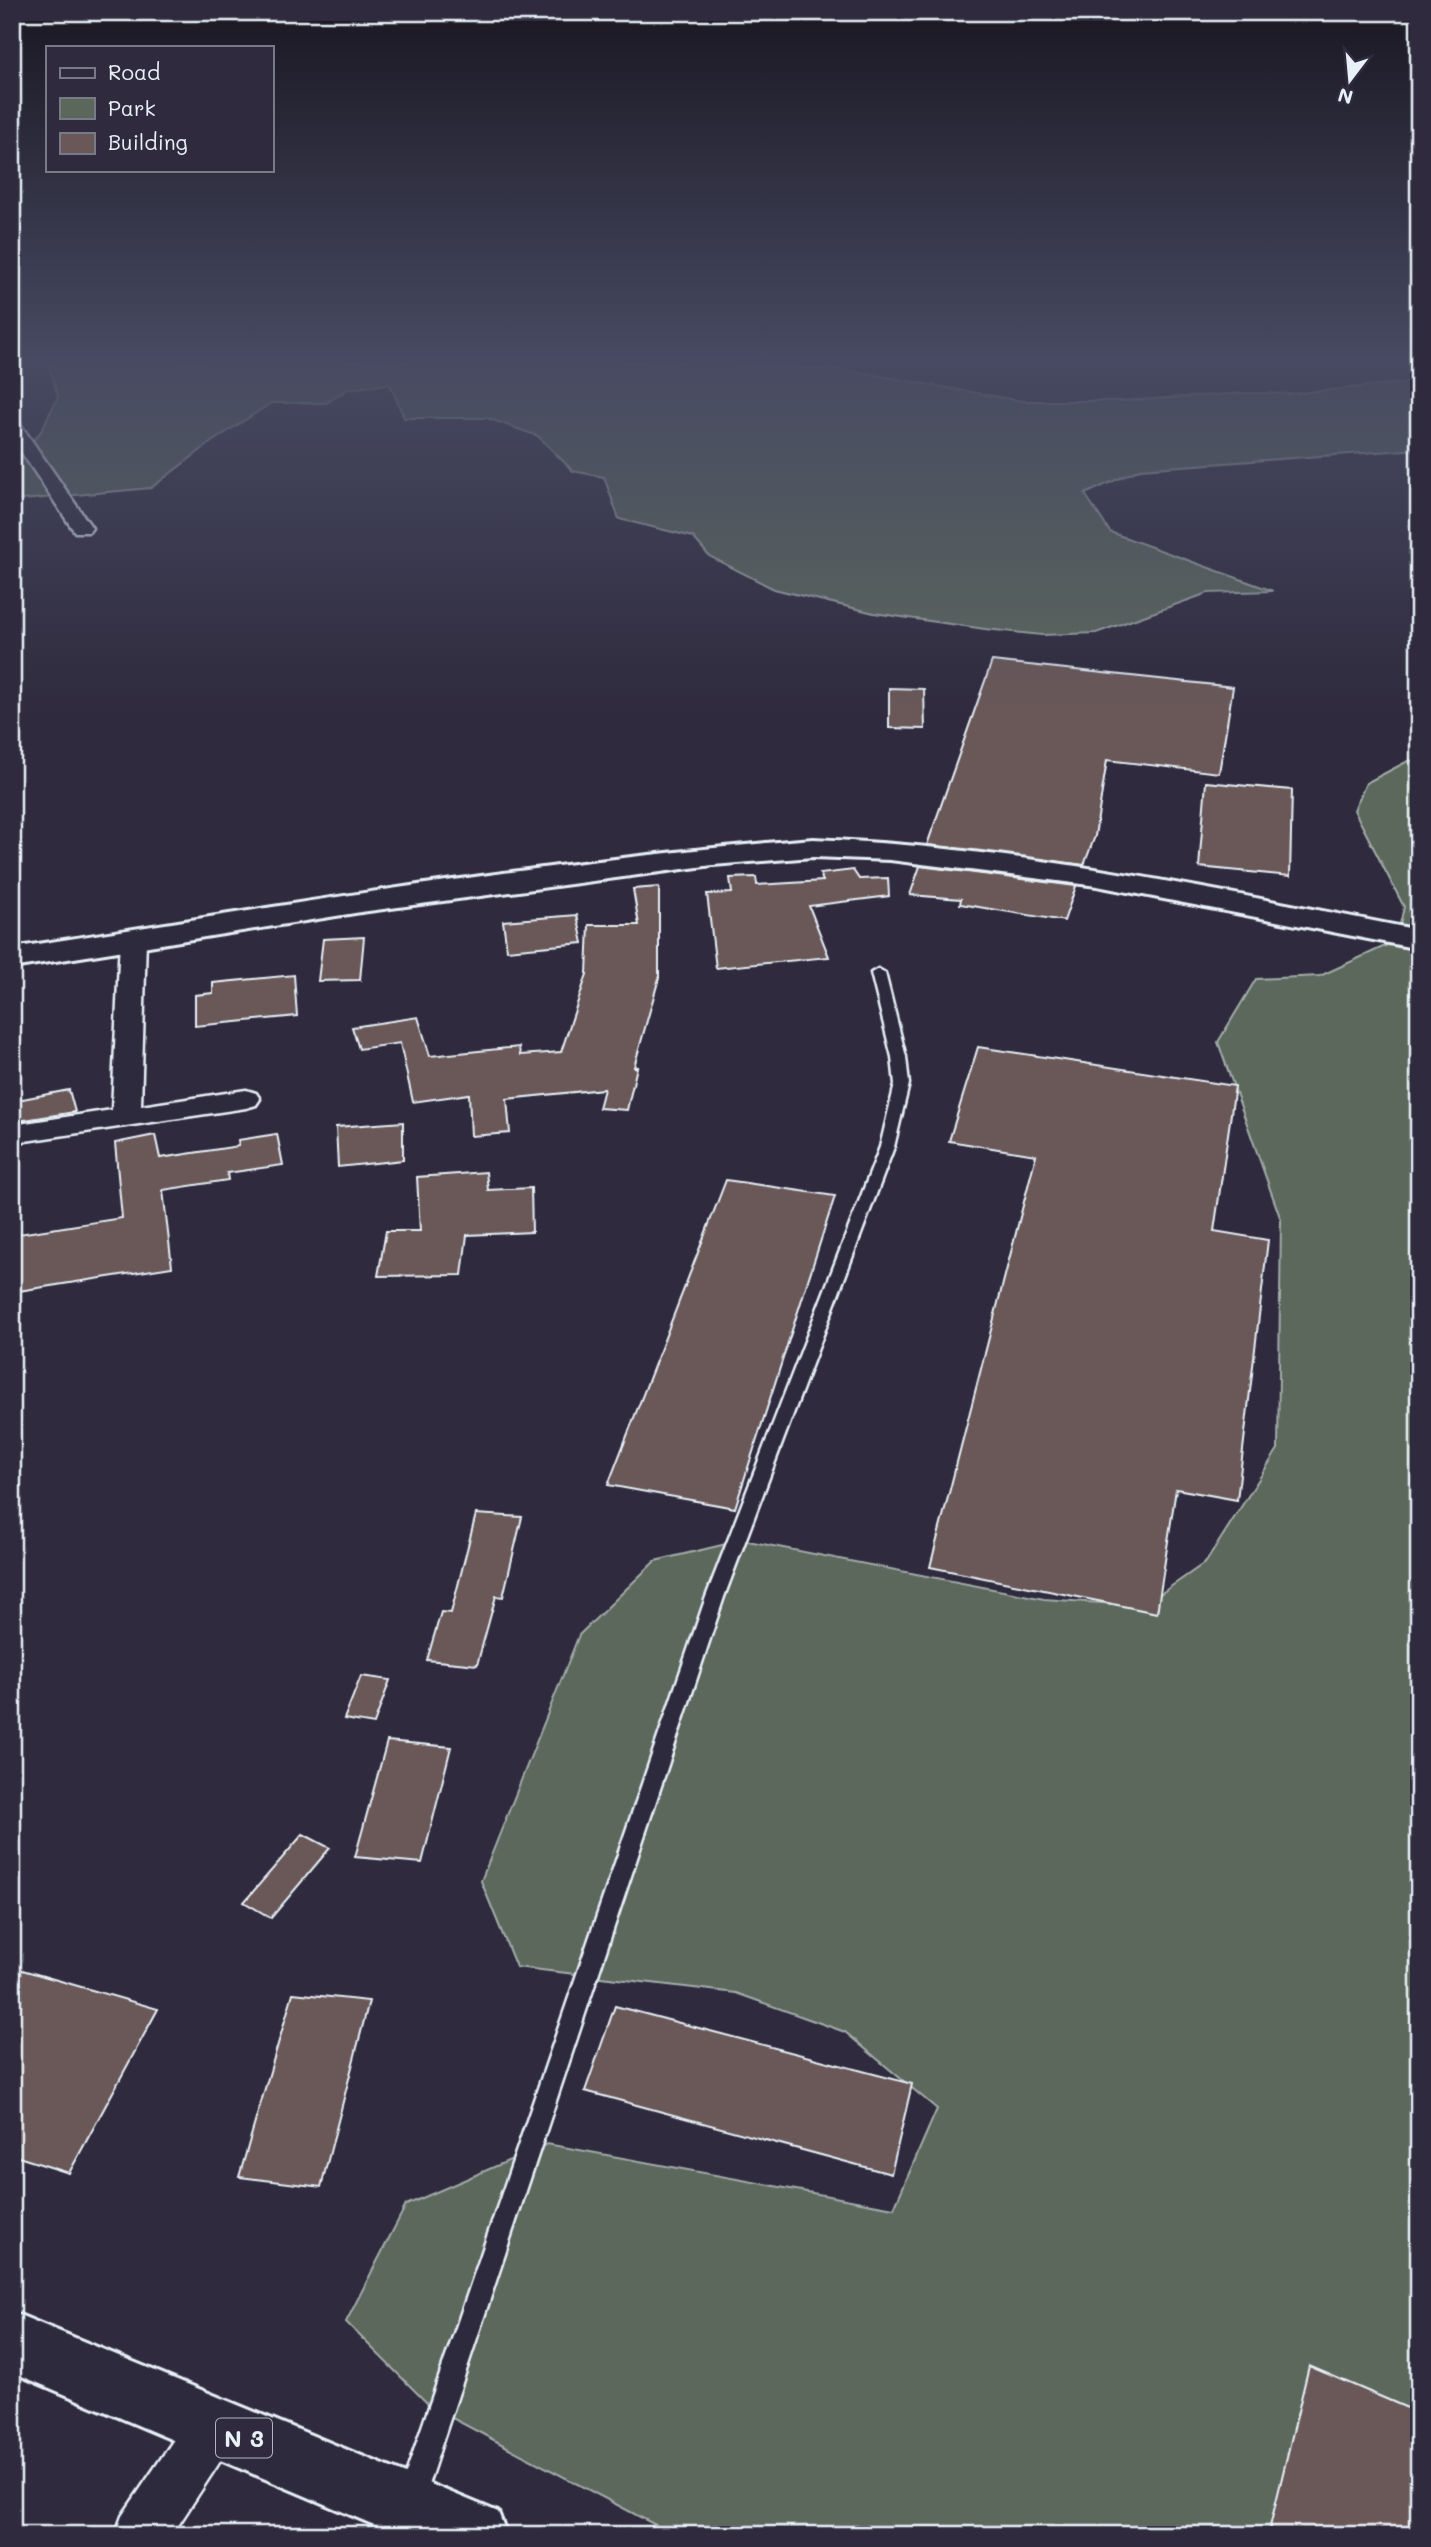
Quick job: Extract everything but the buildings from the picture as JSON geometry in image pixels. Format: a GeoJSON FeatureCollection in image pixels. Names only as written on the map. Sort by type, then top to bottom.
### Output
{"type":"FeatureCollection","features":[{"type":"Feature","properties":{"kind":"main road"},"geometry":{"type":"LineString","coordinates":[[12,958],[361,903],[686,859],[813,848],[890,851],[1097,877],[1419,940]]}},
{"type":"Feature","properties":{"kind":"main road","name":"N 3"},"geometry":{"type":"LineString","coordinates":[[12,2342],[475,2535]]}},
{"type":"Feature","properties":{"kind":"street"},"geometry":{"type":"LineString","coordinates":[[50,481],[82,528]]}},
{"type":"Feature","properties":{"kind":"street"},"geometry":{"type":"LineString","coordinates":[[126,1117],[133,939]]}},
{"type":"Feature","properties":{"kind":"street"},"geometry":{"type":"LineString","coordinates":[[12,1134],[246,1099]]}},
{"type":"Feature","properties":{"kind":"street"},"geometry":{"type":"LineString","coordinates":[[141,2535],[214,2425]]}},
{"type":"Feature","properties":{"kind":"lane"},"geometry":{"type":"LineString","coordinates":[[408,2506],[715,1597],[887,1147],[902,1084],[899,1057],[878,973]]}},
{"type":"Feature","properties":{"kind":"green space"},"geometry":{"type":"Polygon","coordinates":[[[12,481],[160,481],[151,488],[12,501],[12,481]]]}},
{"type":"Feature","properties":{"kind":"green space"},"geometry":{"type":"Polygon","coordinates":[[[605,481],[1114,481],[1085,494],[1110,532],[1273,591],[1208,593],[1096,633],[1042,635],[985,629],[874,613],[774,589],[709,556],[693,537],[619,519],[605,481]]]}},
{"type":"Feature","properties":{"kind":"green space"},"geometry":{"type":"Polygon","coordinates":[[[1419,760],[1419,2535],[681,2535],[663,2529],[431,2407],[346,2322],[406,2205],[547,2144],[894,2208],[937,2109],[845,2032],[736,1993],[516,1967],[481,1881],[579,1635],[655,1561],[743,1540],[1044,1599],[1143,1606],[1206,1562],[1278,1449],[1281,1220],[1218,1042],[1256,979],[1320,976],[1396,941],[1404,907],[1354,810],[1366,783],[1408,761],[1419,760]]]}}]}
